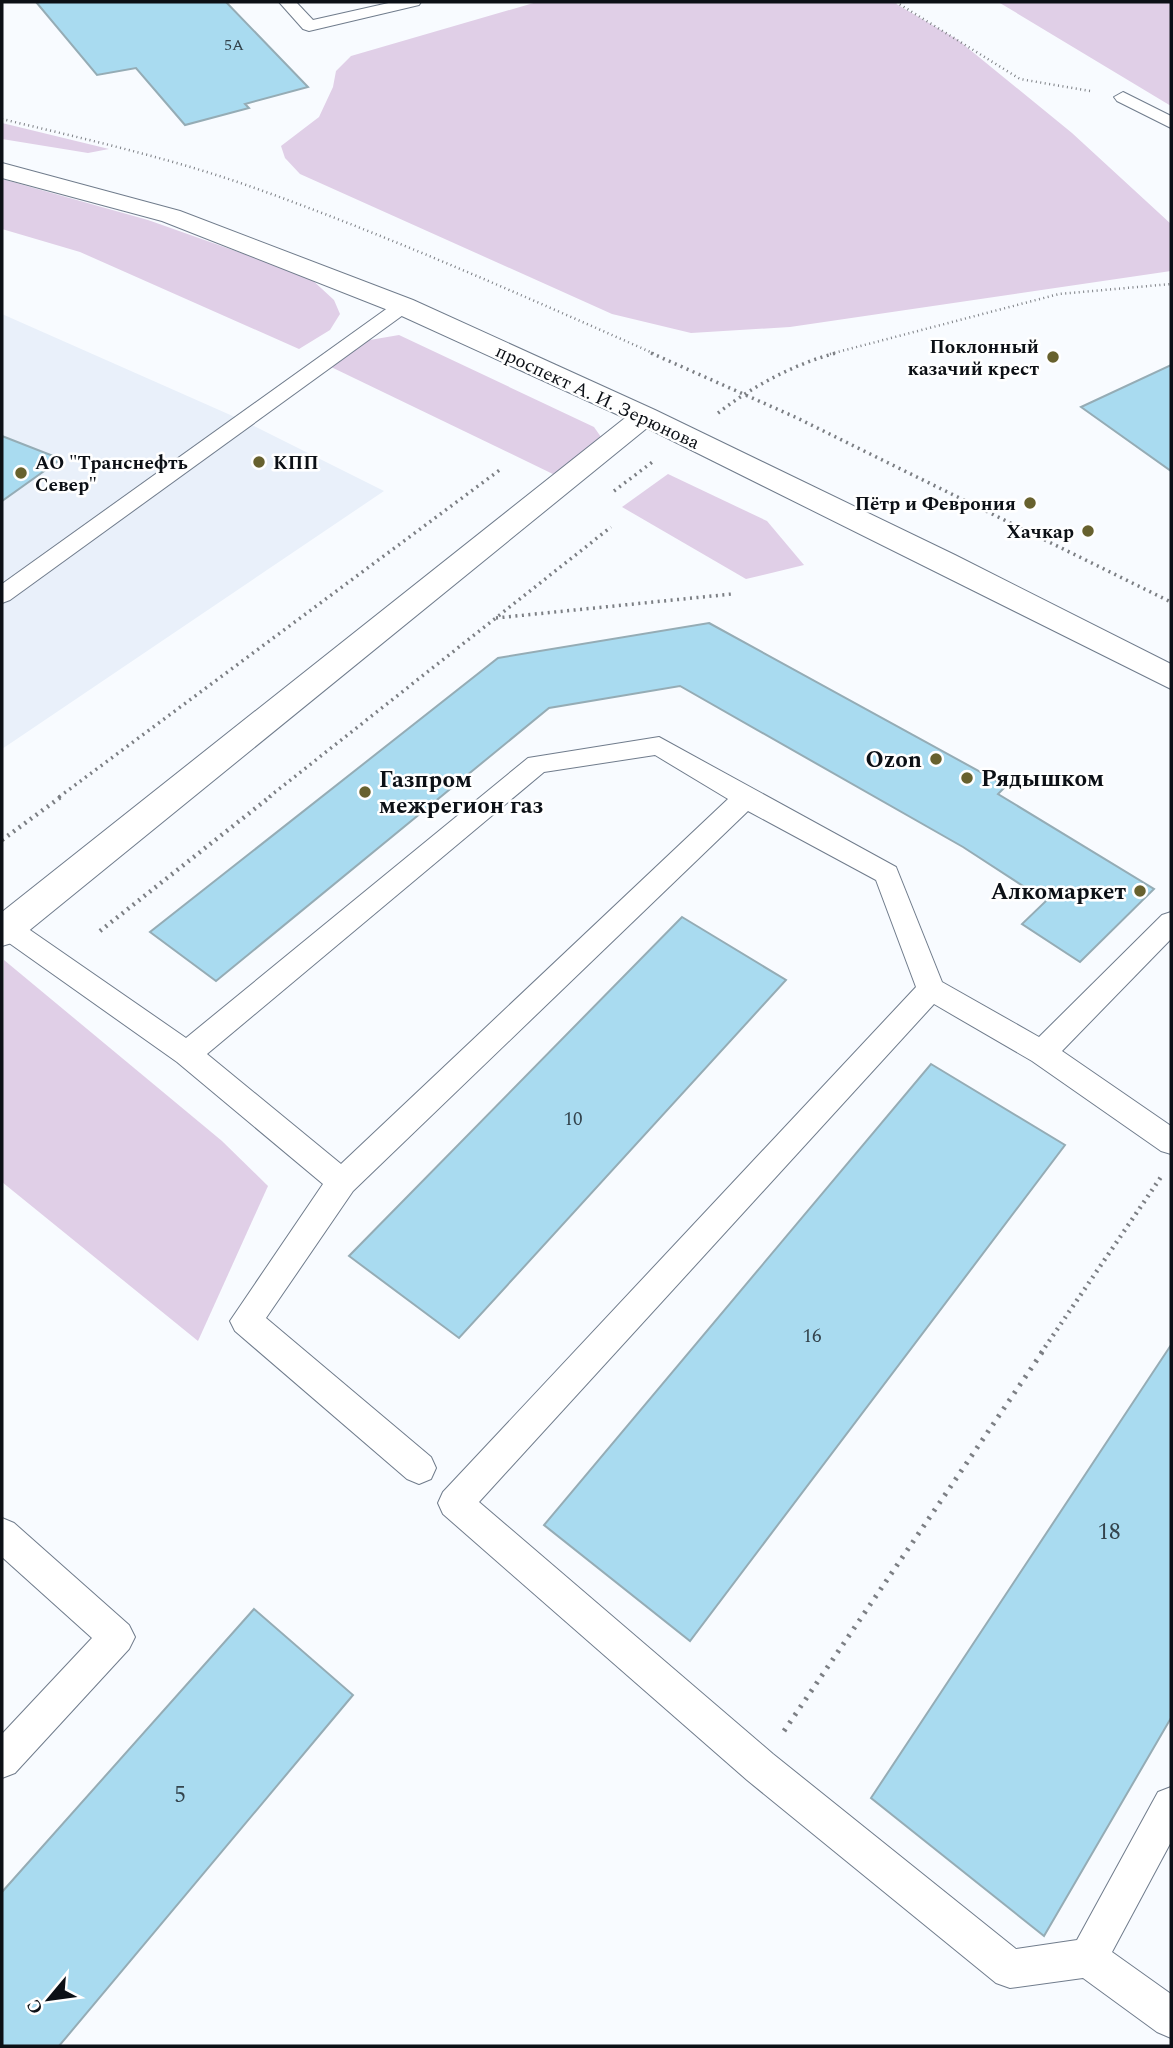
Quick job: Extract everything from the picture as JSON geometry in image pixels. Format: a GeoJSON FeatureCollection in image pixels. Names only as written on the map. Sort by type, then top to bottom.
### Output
{"type":"FeatureCollection","features":[{"type":"Feature","properties":{"kind":"street","name":"проспект А. И. Зерюнова"},"geometry":{"type":"LineString","coordinates":[[2,170],[171,216],[333,276],[403,306],[687,436],[944,562],[1171,678]]}},
{"type":"Feature","properties":{"kind":"street"},"geometry":{"type":"LineString","coordinates":[[4,930],[645,416]]}},
{"type":"Feature","properties":{"kind":"lane"},"geometry":{"type":"LineString","coordinates":[[287,2],[309,26],[413,2]]}},
{"type":"Feature","properties":{"kind":"lane"},"geometry":{"type":"LineString","coordinates":[[1122,97],[1171,123]]}},
{"type":"Feature","properties":{"kind":"lane"},"geometry":{"type":"LineString","coordinates":[[2,595],[403,306]]}},
{"type":"Feature","properties":{"kind":"lane"},"geometry":{"type":"LineString","coordinates":[[187,1054],[537,764],[659,746],[746,798],[887,874],[931,989],[1042,1053],[1171,1142]]}},
{"type":"Feature","properties":{"kind":"lane"},"geometry":{"type":"LineString","coordinates":[[419,1468],[246,1321],[342,1182],[746,798]]}},
{"type":"Feature","properties":{"kind":"lane"},"geometry":{"type":"LineString","coordinates":[[1042,1053],[1171,922]]}},
{"type":"Feature","properties":{"kind":"lane"},"geometry":{"type":"LineString","coordinates":[[4,930],[187,1054],[342,1182]]}},
{"type":"Feature","properties":{"kind":"lane"},"geometry":{"type":"LineString","coordinates":[[931,989],[455,1503],[760,1767],[1010,1969],[1088,1958],[1171,2018]]}},
{"type":"Feature","properties":{"kind":"lane"},"geometry":{"type":"LineString","coordinates":[[2,1535],[117,1637],[2,1760]]}},
{"type":"Feature","properties":{"kind":"lane"},"geometry":{"type":"LineString","coordinates":[[1088,1958],[1171,1805]]}},
{"type":"Feature","properties":{"kind":"path"},"geometry":{"type":"LineString","coordinates":[[896,2],[956,42],[1020,79],[1122,97]]}},
{"type":"Feature","properties":{"kind":"path"},"geometry":{"type":"LineString","coordinates":[[2,119],[94,141],[261,190],[489,279],[743,394],[1171,602]]}},
{"type":"Feature","properties":{"kind":"path"},"geometry":{"type":"LineString","coordinates":[[606,497],[743,394],[812,359],[1059,294],[1171,284]]}},
{"type":"Feature","properties":{"kind":"path"},"geometry":{"type":"LineString","coordinates":[[2,841],[500,469]]}},
{"type":"Feature","properties":{"kind":"path"},"geometry":{"type":"LineString","coordinates":[[100,931],[611,527]]}},
{"type":"Feature","properties":{"kind":"path"},"geometry":{"type":"LineString","coordinates":[[495,618],[732,594]]}},
{"type":"Feature","properties":{"kind":"path"},"geometry":{"type":"LineString","coordinates":[[760,1767],[1164,1172]]}},
{"type":"Feature","properties":{"kind":"shaded area"},"geometry":{"type":"Polygon","coordinates":[[[537,2],[893,2],[958,40],[1072,133],[1171,224],[1171,271],[790,327],[691,333],[612,314],[300,174],[285,158],[281,146],[319,117],[333,87],[336,71],[351,56],[537,2]]]}},
{"type":"Feature","properties":{"kind":"shaded area"},"geometry":{"type":"Polygon","coordinates":[[[998,2],[1171,2],[1171,106],[1005,6],[998,2]]]}},
{"type":"Feature","properties":{"kind":"shaded area"},"geometry":{"type":"Polygon","coordinates":[[[2,123],[109,149],[88,153],[2,139],[2,123]]]}},
{"type":"Feature","properties":{"kind":"shaded area"},"geometry":{"type":"Polygon","coordinates":[[[2,179],[148,220],[309,277],[334,300],[340,314],[330,330],[299,349],[80,252],[2,229],[2,179]]]}},
{"type":"Feature","properties":{"kind":"shaded area"},"geometry":{"type":"Polygon","coordinates":[[[2,314],[244,421],[384,491],[2,749],[2,314]]]}},
{"type":"Feature","properties":{"kind":"shaded area"},"geometry":{"type":"Polygon","coordinates":[[[399,335],[594,427],[601,437],[557,476],[329,366],[364,341],[399,335]]]}},
{"type":"Feature","properties":{"kind":"shaded area"},"geometry":{"type":"Polygon","coordinates":[[[668,474],[767,521],[804,565],[746,579],[622,507],[668,474]]]}},
{"type":"Feature","properties":{"kind":"shaded area"},"geometry":{"type":"Polygon","coordinates":[[[4,960],[222,1141],[268,1186],[198,1341],[2,1182],[4,960]]]}},
{"type":"Feature","properties":{"kind":"building"},"geometry":{"type":"Polygon","coordinates":[[[36,2],[226,2],[308,87],[245,104],[249,108],[185,125],[136,68],[97,75],[36,2]]]}},
{"type":"Feature","properties":{"kind":"building"},"geometry":{"type":"Polygon","coordinates":[[[1171,365],[1171,471],[1081,407],[1171,365]]]}},
{"type":"Feature","properties":{"kind":"building","name":"АО \"Транснефть Север\""},"geometry":{"type":"Polygon","coordinates":[[[2,436],[61,459],[2,501],[2,436]]]}},
{"type":"Feature","properties":{"kind":"building"},"geometry":{"type":"Polygon","coordinates":[[[709,623],[1006,786],[998,794],[1154,889],[1080,962],[1022,924],[1046,901],[963,847],[680,686],[549,708],[216,981],[150,932],[498,658],[709,623]]]}},
{"type":"Feature","properties":{"kind":"building"},"geometry":{"type":"Polygon","coordinates":[[[682,917],[786,980],[459,1338],[349,1256],[682,917]]]}},
{"type":"Feature","properties":{"kind":"building"},"geometry":{"type":"Polygon","coordinates":[[[931,1064],[1065,1145],[690,1641],[544,1525],[931,1064]]]}},
{"type":"Feature","properties":{"kind":"building"},"geometry":{"type":"Polygon","coordinates":[[[1171,1345],[1171,1718],[1044,1936],[871,1798],[1171,1345]]]}},
{"type":"Feature","properties":{"kind":"building"},"geometry":{"type":"Polygon","coordinates":[[[254,1609],[353,1695],[59,2046],[2,2046],[2,1892],[254,1609]]]}},
{"type":"Feature","properties":{"kind":"place","name":"Поклонный казачий крест"},"geometry":{"type":"Point","coordinates":[1053,357]}},
{"type":"Feature","properties":{"kind":"place","name":"КПП"},"geometry":{"type":"Point","coordinates":[259,462]}},
{"type":"Feature","properties":{"kind":"place","name":"АО \"Транснефть Север\""},"geometry":{"type":"Point","coordinates":[21,473]}},
{"type":"Feature","properties":{"kind":"place","name":"Пётр и Феврония"},"geometry":{"type":"Point","coordinates":[1030,503]}},
{"type":"Feature","properties":{"kind":"place","name":"Хачкар"},"geometry":{"type":"Point","coordinates":[1088,531]}},
{"type":"Feature","properties":{"kind":"place","name":"Ozon"},"geometry":{"type":"Point","coordinates":[936,759]}},
{"type":"Feature","properties":{"kind":"place","name":"Рядышком"},"geometry":{"type":"Point","coordinates":[967,778]}},
{"type":"Feature","properties":{"kind":"place","name":"Газпром межрегион газ"},"geometry":{"type":"Point","coordinates":[365,792]}},
{"type":"Feature","properties":{"kind":"place","name":"Алкомаркет"},"geometry":{"type":"Point","coordinates":[1140,891]}}]}
